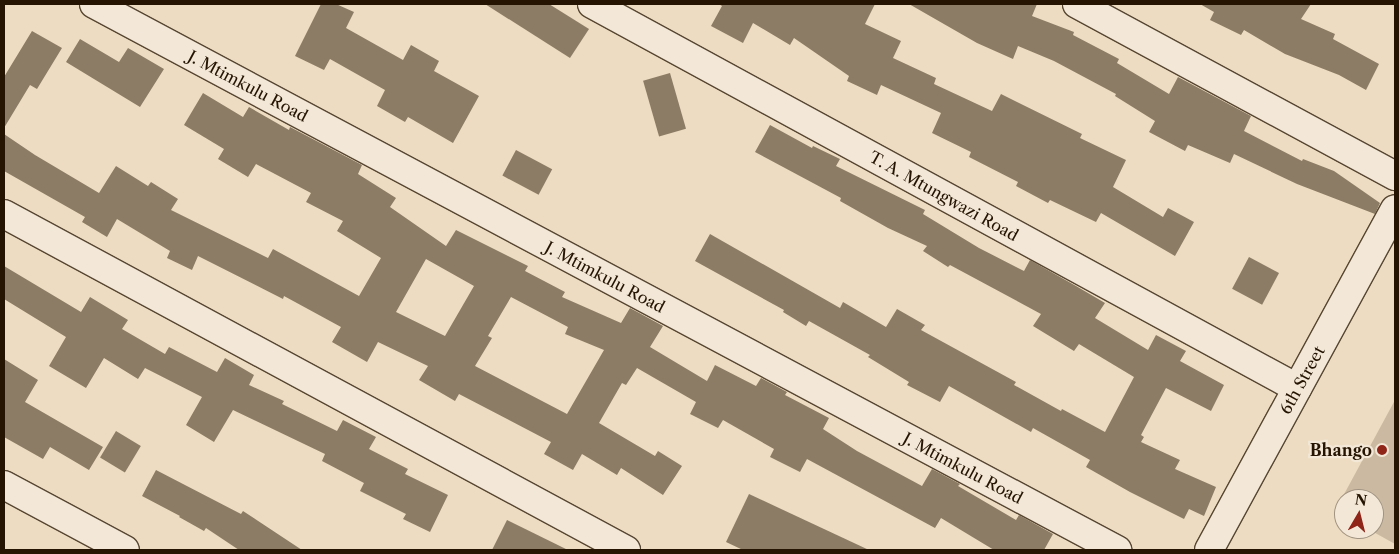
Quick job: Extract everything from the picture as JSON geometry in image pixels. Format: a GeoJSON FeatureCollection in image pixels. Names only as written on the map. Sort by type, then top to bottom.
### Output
{"type":"FeatureCollection","features":[{"type":"Feature","properties":{"kind":"street","name":"J. Mtimkulu Road"},"geometry":{"type":"LineString","coordinates":[[94,4],[1117,550]]}},
{"type":"Feature","properties":{"kind":"street","name":"T. A. Mtungwazi Road"},"geometry":{"type":"LineString","coordinates":[[592,4],[1297,388]]}},
{"type":"Feature","properties":{"kind":"street"},"geometry":{"type":"LineString","coordinates":[[1077,4],[1395,176]]}},
{"type":"Feature","properties":{"kind":"street","name":"6th Street"},"geometry":{"type":"LineString","coordinates":[[1209,550],[1395,209]]}},
{"type":"Feature","properties":{"kind":"street"},"geometry":{"type":"LineString","coordinates":[[4,214],[626,550]]}},
{"type":"Feature","properties":{"kind":"street"},"geometry":{"type":"LineString","coordinates":[[4,485],[124,550]]}},
{"type":"Feature","properties":{"kind":"shaded area","name":"Bhango"},"geometry":{"type":"Polygon","coordinates":[[[1395,400],[1395,544],[1384,538],[1384,489],[1347,489],[1395,400]]]}},
{"type":"Feature","properties":{"kind":"building"},"geometry":{"type":"Polygon","coordinates":[[[321,4],[336,4],[354,12],[346,28],[403,60],[411,45],[439,61],[434,71],[479,96],[453,143],[408,117],[405,122],[377,106],[385,90],[330,59],[324,70],[295,56],[321,4]]]}},
{"type":"Feature","properties":{"kind":"building"},"geometry":{"type":"Polygon","coordinates":[[[485,4],[549,4],[589,29],[570,58],[485,4]]]}},
{"type":"Feature","properties":{"kind":"building"},"geometry":{"type":"Polygon","coordinates":[[[719,4],[875,4],[865,24],[901,41],[893,58],[936,78],[934,84],[992,111],[1001,94],[1082,134],[1080,138],[1126,160],[1113,187],[1163,217],[1168,208],[1194,222],[1175,256],[1101,213],[1096,222],[1050,200],[1048,203],[1016,186],[1018,182],[969,157],[971,152],[932,133],[941,113],[881,85],[877,95],[847,81],[849,76],[794,38],[790,45],[753,23],[743,43],[711,26],[722,6],[719,4]]]}},
{"type":"Feature","properties":{"kind":"building"},"geometry":{"type":"Polygon","coordinates":[[[909,4],[1037,4],[1032,16],[1074,32],[1073,35],[1119,59],[1117,63],[1169,94],[1178,77],[1251,116],[1244,131],[1302,161],[1303,159],[1334,171],[1380,203],[1375,214],[1297,184],[1234,154],[1230,163],[1188,145],[1185,151],[1149,132],[1155,121],[1115,96],[1116,94],[1054,61],[1018,46],[1013,59],[977,43],[909,4]]]}},
{"type":"Feature","properties":{"kind":"building"},"geometry":{"type":"Polygon","coordinates":[[[1200,4],[1311,4],[1301,19],[1335,34],[1333,39],[1379,64],[1366,90],[1339,75],[1285,54],[1244,30],[1241,35],[1210,20],[1214,12],[1200,4]]]}},
{"type":"Feature","properties":{"kind":"building"},"geometry":{"type":"Polygon","coordinates":[[[32,31],[62,48],[37,89],[30,85],[4,128],[4,77],[32,31]]]}},
{"type":"Feature","properties":{"kind":"building"},"geometry":{"type":"Polygon","coordinates":[[[80,39],[119,62],[128,48],[164,69],[140,107],[66,62],[80,39]]]}},
{"type":"Feature","properties":{"kind":"building"},"geometry":{"type":"Polygon","coordinates":[[[670,73],[686,129],[659,136],[643,81],[670,73]]]}},
{"type":"Feature","properties":{"kind":"building"},"geometry":{"type":"Polygon","coordinates":[[[203,93],[243,117],[249,107],[289,130],[290,127],[362,165],[358,174],[396,198],[390,207],[446,246],[456,230],[528,266],[525,271],[565,292],[562,297],[621,323],[630,308],[663,326],[650,347],[707,381],[715,365],[756,386],[761,378],[787,392],[785,395],[829,418],[823,429],[857,451],[922,486],[932,469],[960,484],[958,486],[1016,520],[1019,515],[1053,534],[1044,550],[994,550],[941,518],[935,528],[807,459],[800,472],[770,457],[774,449],[723,420],[718,428],[690,414],[696,402],[637,368],[626,385],[622,383],[599,423],[655,456],[658,451],[682,466],[663,495],[621,468],[617,475],[582,454],[573,470],[544,454],[551,442],[459,394],[455,401],[419,380],[428,366],[378,342],[367,362],[332,342],[341,327],[284,296],[283,299],[198,256],[192,270],[167,258],[170,251],[117,219],[107,237],[82,222],[85,217],[4,171],[4,134],[99,193],[116,166],[148,186],[151,182],[178,199],[171,210],[268,258],[273,249],[359,296],[381,258],[337,231],[343,221],[306,202],[311,193],[256,164],[248,177],[218,159],[224,149],[184,125],[203,93]],[[426,259],[396,312],[445,336],[474,286],[426,259]],[[511,297],[488,336],[492,338],[475,366],[567,414],[604,350],[565,334],[568,327],[511,297]]]}},
{"type":"Feature","properties":{"kind":"building"},"geometry":{"type":"Polygon","coordinates":[[[770,125],[812,148],[813,146],[840,159],[836,166],[925,210],[923,214],[979,248],[1024,271],[1030,260],[1076,286],[1105,303],[1095,318],[1148,350],[1156,335],[1186,351],[1180,361],[1224,385],[1211,411],[1166,388],[1141,435],[1144,437],[1141,442],[1180,460],[1175,469],[1216,487],[1204,516],[1189,509],[1184,519],[1130,492],[1086,467],[1090,460],[1033,428],[1031,432],[949,386],[940,402],[907,385],[909,382],[868,357],[870,355],[809,321],[806,326],[783,312],[784,310],[695,261],[710,234],[840,308],[843,302],[886,327],[897,309],[925,325],[921,330],[1016,382],[1014,385],[1061,411],[1062,409],[1105,432],[1134,377],[1079,344],[1074,351],[1033,326],[1041,314],[950,265],[948,267],[923,251],[927,246],[888,228],[840,201],[841,198],[755,152],[770,125]]]}},
{"type":"Feature","properties":{"kind":"building"},"geometry":{"type":"Polygon","coordinates":[[[516,150],[552,169],[539,195],[502,176],[516,150]]]}},
{"type":"Feature","properties":{"kind":"building"},"geometry":{"type":"Polygon","coordinates":[[[1249,257],[1279,273],[1262,305],[1232,289],[1249,257]]]}},
{"type":"Feature","properties":{"kind":"building"},"geometry":{"type":"Polygon","coordinates":[[[4,266],[81,312],[90,297],[128,320],[122,329],[165,354],[169,347],[217,372],[225,358],[254,375],[249,385],[284,401],[282,404],[337,431],[343,420],[376,437],[369,449],[408,469],[405,474],[448,495],[430,532],[403,519],[406,514],[360,491],[364,483],[322,461],[325,454],[233,410],[214,442],[186,425],[202,397],[145,368],[138,379],[104,358],[86,388],[49,366],[66,337],[4,299],[4,266]]]}},
{"type":"Feature","properties":{"kind":"building"},"geometry":{"type":"Polygon","coordinates":[[[4,359],[38,380],[25,402],[103,447],[89,470],[50,447],[43,459],[4,437],[4,359]]]}},
{"type":"Feature","properties":{"kind":"building"},"geometry":{"type":"Polygon","coordinates":[[[116,431],[141,446],[125,473],[100,458],[116,431]]]}},
{"type":"Feature","properties":{"kind":"building"},"geometry":{"type":"Polygon","coordinates":[[[156,470],[241,514],[243,511],[302,550],[239,550],[206,528],[204,531],[142,496],[156,470]]]}},
{"type":"Feature","properties":{"kind":"building"},"geometry":{"type":"Polygon","coordinates":[[[749,494],[869,550],[743,550],[726,542],[749,494]]]}},
{"type":"Feature","properties":{"kind":"building"},"geometry":{"type":"Polygon","coordinates":[[[507,520],[568,550],[492,550],[507,520]]]}},
{"type":"Feature","properties":{"kind":"place","name":"Bhango"},"geometry":{"type":"Point","coordinates":[1382,450]}}]}
